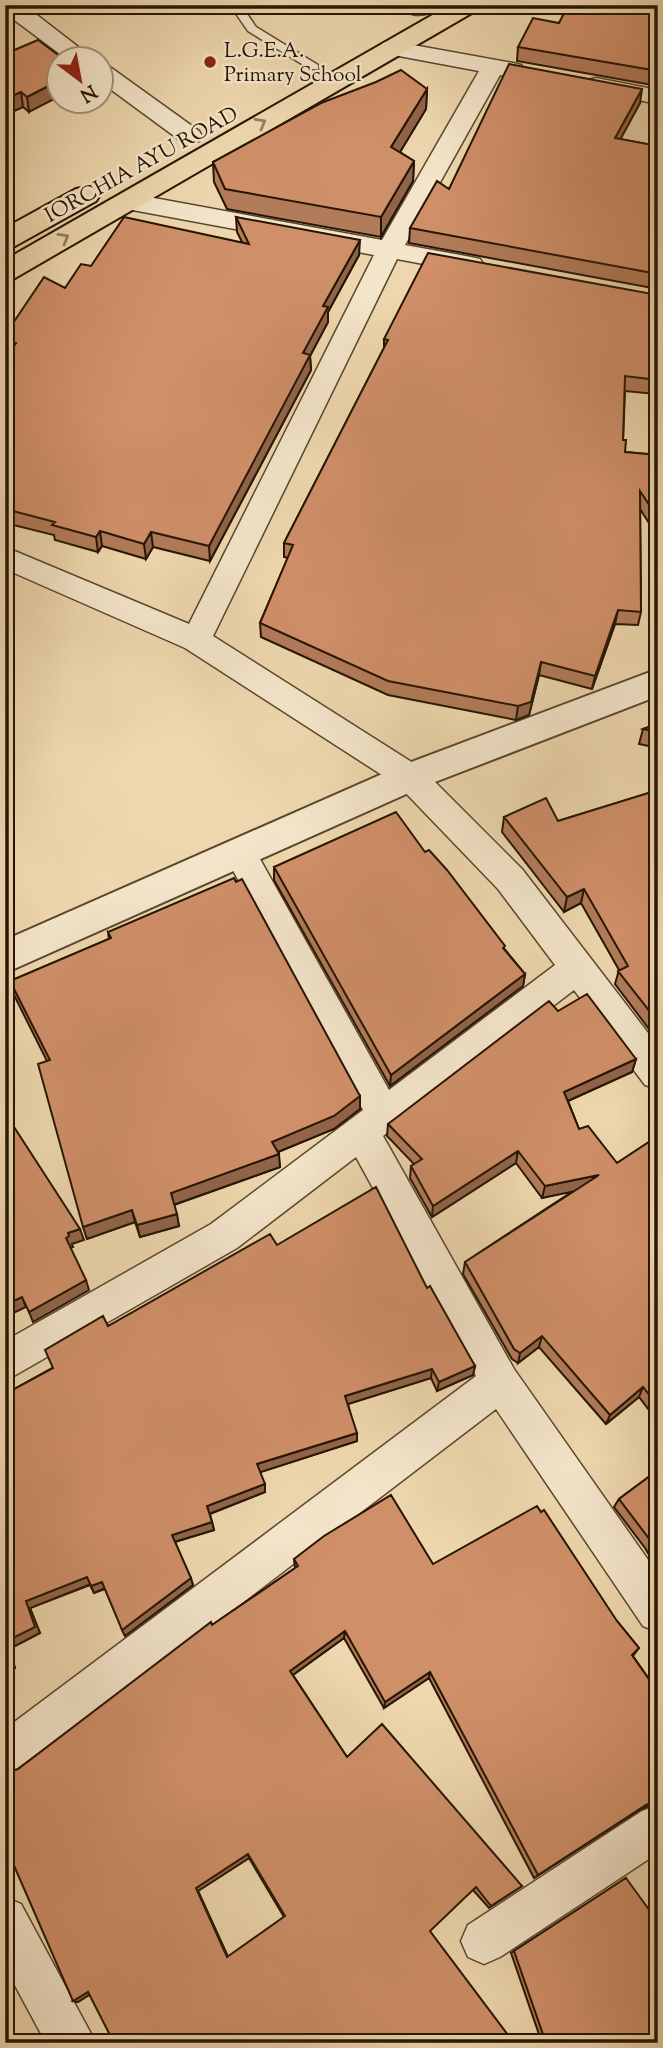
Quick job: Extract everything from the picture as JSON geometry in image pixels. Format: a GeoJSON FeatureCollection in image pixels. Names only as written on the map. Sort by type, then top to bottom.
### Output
{"type":"FeatureCollection","features":[{"type":"Feature","properties":{"kind":"main road"},"geometry":{"type":"LineString","coordinates":[[5,272],[468,5]]}},
{"type":"Feature","properties":{"kind":"main road","name":"IORCHIA AYU ROAD"},"geometry":{"type":"LineString","coordinates":[[179,142],[418,6]]}},
{"type":"Feature","properties":{"kind":"main road","name":"IORCHIA AYU ROAD"},"geometry":{"type":"LineString","coordinates":[[5,240],[103,185]]}},
{"type":"Feature","properties":{"kind":"street"},"geometry":{"type":"LineString","coordinates":[[9,5],[65,46]]}},
{"type":"Feature","properties":{"kind":"street"},"geometry":{"type":"LineString","coordinates":[[391,48],[534,74]]}},
{"type":"Feature","properties":{"kind":"street"},"geometry":{"type":"LineString","coordinates":[[196,640],[390,250],[493,66]]}},
{"type":"Feature","properties":{"kind":"street"},"geometry":{"type":"LineString","coordinates":[[575,82],[658,97]]}},
{"type":"Feature","properties":{"kind":"street"},"geometry":{"type":"LineString","coordinates":[[116,85],[179,142]]}},
{"type":"Feature","properties":{"kind":"street"},"geometry":{"type":"LineString","coordinates":[[127,201],[497,270]]}},
{"type":"Feature","properties":{"kind":"street"},"geometry":{"type":"LineString","coordinates":[[5,557],[196,640],[410,777],[510,879],[658,1074]]}},
{"type":"Feature","properties":{"kind":"street"},"geometry":{"type":"LineString","coordinates":[[5,957],[410,777],[658,682]]}},
{"type":"Feature","properties":{"kind":"street"},"geometry":{"type":"LineString","coordinates":[[239,852],[500,1382],[658,1611]]}},
{"type":"Feature","properties":{"kind":"street"},"geometry":{"type":"LineString","coordinates":[[5,1362],[224,1236],[578,967]]}},
{"type":"Feature","properties":{"kind":"street"},"geometry":{"type":"LineString","coordinates":[[5,1756],[500,1382]]}},
{"type":"Feature","properties":{"kind":"street"},"geometry":{"type":"LineString","coordinates":[[484,1941],[658,1827]]}},
{"type":"Feature","properties":{"kind":"street"},"geometry":{"type":"LineString","coordinates":[[5,1920],[72,2043]]}},
{"type":"Feature","properties":{"kind":"lane"},"geometry":{"type":"LineString","coordinates":[[235,5],[252,29],[314,67]]}},
{"type":"Feature","properties":{"kind":"building"},"geometry":{"type":"Polygon","coordinates":[[[568,5],[658,5],[658,71],[518,47],[533,18],[559,23],[568,5]]]}},
{"type":"Feature","properties":{"kind":"building"},"geometry":{"type":"Polygon","coordinates":[[[38,40],[46,46],[46,87],[27,97],[21,92],[5,99],[5,54],[38,40]]]}},
{"type":"Feature","properties":{"kind":"building"},"geometry":{"type":"Polygon","coordinates":[[[509,64],[642,89],[615,138],[658,146],[658,274],[410,228],[437,181],[449,189],[509,64]]]}},
{"type":"Feature","properties":{"kind":"building"},"geometry":{"type":"Polygon","coordinates":[[[401,70],[427,89],[391,147],[414,161],[381,217],[225,189],[213,162],[321,103],[401,70]]]}},
{"type":"Feature","properties":{"kind":"building"},"geometry":{"type":"Polygon","coordinates":[[[124,217],[249,244],[236,217],[360,240],[323,306],[328,307],[303,353],[310,355],[209,546],[151,532],[144,544],[100,531],[96,537],[52,525],[55,522],[5,509],[5,359],[16,343],[5,340],[5,335],[44,277],[65,288],[81,264],[91,266],[124,217]]]}},
{"type":"Feature","properties":{"kind":"building"},"geometry":{"type":"Polygon","coordinates":[[[428,253],[658,295],[658,380],[625,376],[625,452],[658,455],[658,518],[640,491],[641,612],[618,610],[595,676],[541,662],[531,702],[518,706],[388,681],[260,623],[293,545],[284,543],[388,340],[384,339],[428,253]]]}},
{"type":"Feature","properties":{"kind":"building"},"geometry":{"type":"Polygon","coordinates":[[[658,724],[658,732],[643,729],[658,724]]]}},
{"type":"Feature","properties":{"kind":"building"},"geometry":{"type":"Polygon","coordinates":[[[658,790],[658,1022],[618,971],[628,966],[584,889],[567,897],[504,817],[546,798],[558,821],[658,790]]]}},
{"type":"Feature","properties":{"kind":"building"},"geometry":{"type":"Polygon","coordinates":[[[396,812],[425,852],[429,850],[447,870],[525,974],[391,1075],[274,867],[396,812]]]}},
{"type":"Feature","properties":{"kind":"building"},"geometry":{"type":"Polygon","coordinates":[[[234,878],[236,882],[242,879],[360,1096],[334,1116],[272,1142],[279,1154],[171,1193],[177,1214],[137,1225],[132,1210],[83,1227],[38,1064],[50,1060],[10,981],[111,938],[108,932],[234,878]]]}},
{"type":"Feature","properties":{"kind":"building"},"geometry":{"type":"Polygon","coordinates":[[[587,994],[636,1059],[564,1092],[579,1129],[588,1126],[617,1163],[658,1136],[658,1406],[643,1387],[610,1415],[542,1336],[520,1353],[514,1349],[465,1262],[599,1175],[545,1186],[518,1151],[433,1206],[411,1166],[422,1159],[388,1124],[549,1001],[558,1011],[587,994]]]}},
{"type":"Feature","properties":{"kind":"building"},"geometry":{"type":"Polygon","coordinates":[[[5,1113],[80,1229],[68,1233],[66,1238],[86,1280],[29,1312],[22,1297],[5,1305],[5,1113]]]}},
{"type":"Feature","properties":{"kind":"building"},"geometry":{"type":"Polygon","coordinates":[[[376,1187],[427,1288],[430,1286],[475,1366],[439,1382],[432,1369],[345,1396],[357,1433],[257,1464],[265,1484],[207,1506],[212,1522],[172,1535],[191,1578],[122,1630],[102,1582],[91,1586],[87,1577],[26,1601],[35,1627],[5,1642],[5,1394],[53,1368],[45,1350],[103,1316],[108,1326],[270,1234],[277,1245],[376,1187]]]}},
{"type":"Feature","properties":{"kind":"building"},"geometry":{"type":"Polygon","coordinates":[[[658,1470],[658,1554],[619,1499],[658,1470]]]}},
{"type":"Feature","properties":{"kind":"building"},"geometry":{"type":"Polygon","coordinates":[[[391,1495],[433,1564],[537,1506],[541,1512],[544,1510],[617,1621],[639,1648],[632,1655],[658,1692],[658,1800],[646,1805],[538,1875],[430,1672],[385,1702],[345,1631],[290,1671],[347,1757],[382,1724],[522,1886],[491,1906],[476,1887],[430,1931],[514,2043],[114,2043],[88,1992],[73,2001],[5,1845],[5,1773],[18,1769],[211,1622],[212,1625],[298,1566],[294,1559],[324,1536],[391,1495]],[[248,1854],[196,1888],[227,1957],[285,1916],[248,1854]]]}},
{"type":"Feature","properties":{"kind":"building"},"geometry":{"type":"Polygon","coordinates":[[[5,1647],[10,1662],[5,1664],[5,1647]]]}},
{"type":"Feature","properties":{"kind":"building"},"geometry":{"type":"Polygon","coordinates":[[[626,1878],[658,1922],[658,2043],[546,2043],[514,1951],[626,1878]]]}},
{"type":"Feature","properties":{"kind":"place","name":"L.G.E.A. Primary School"},"geometry":{"type":"Point","coordinates":[210,62]}}]}
